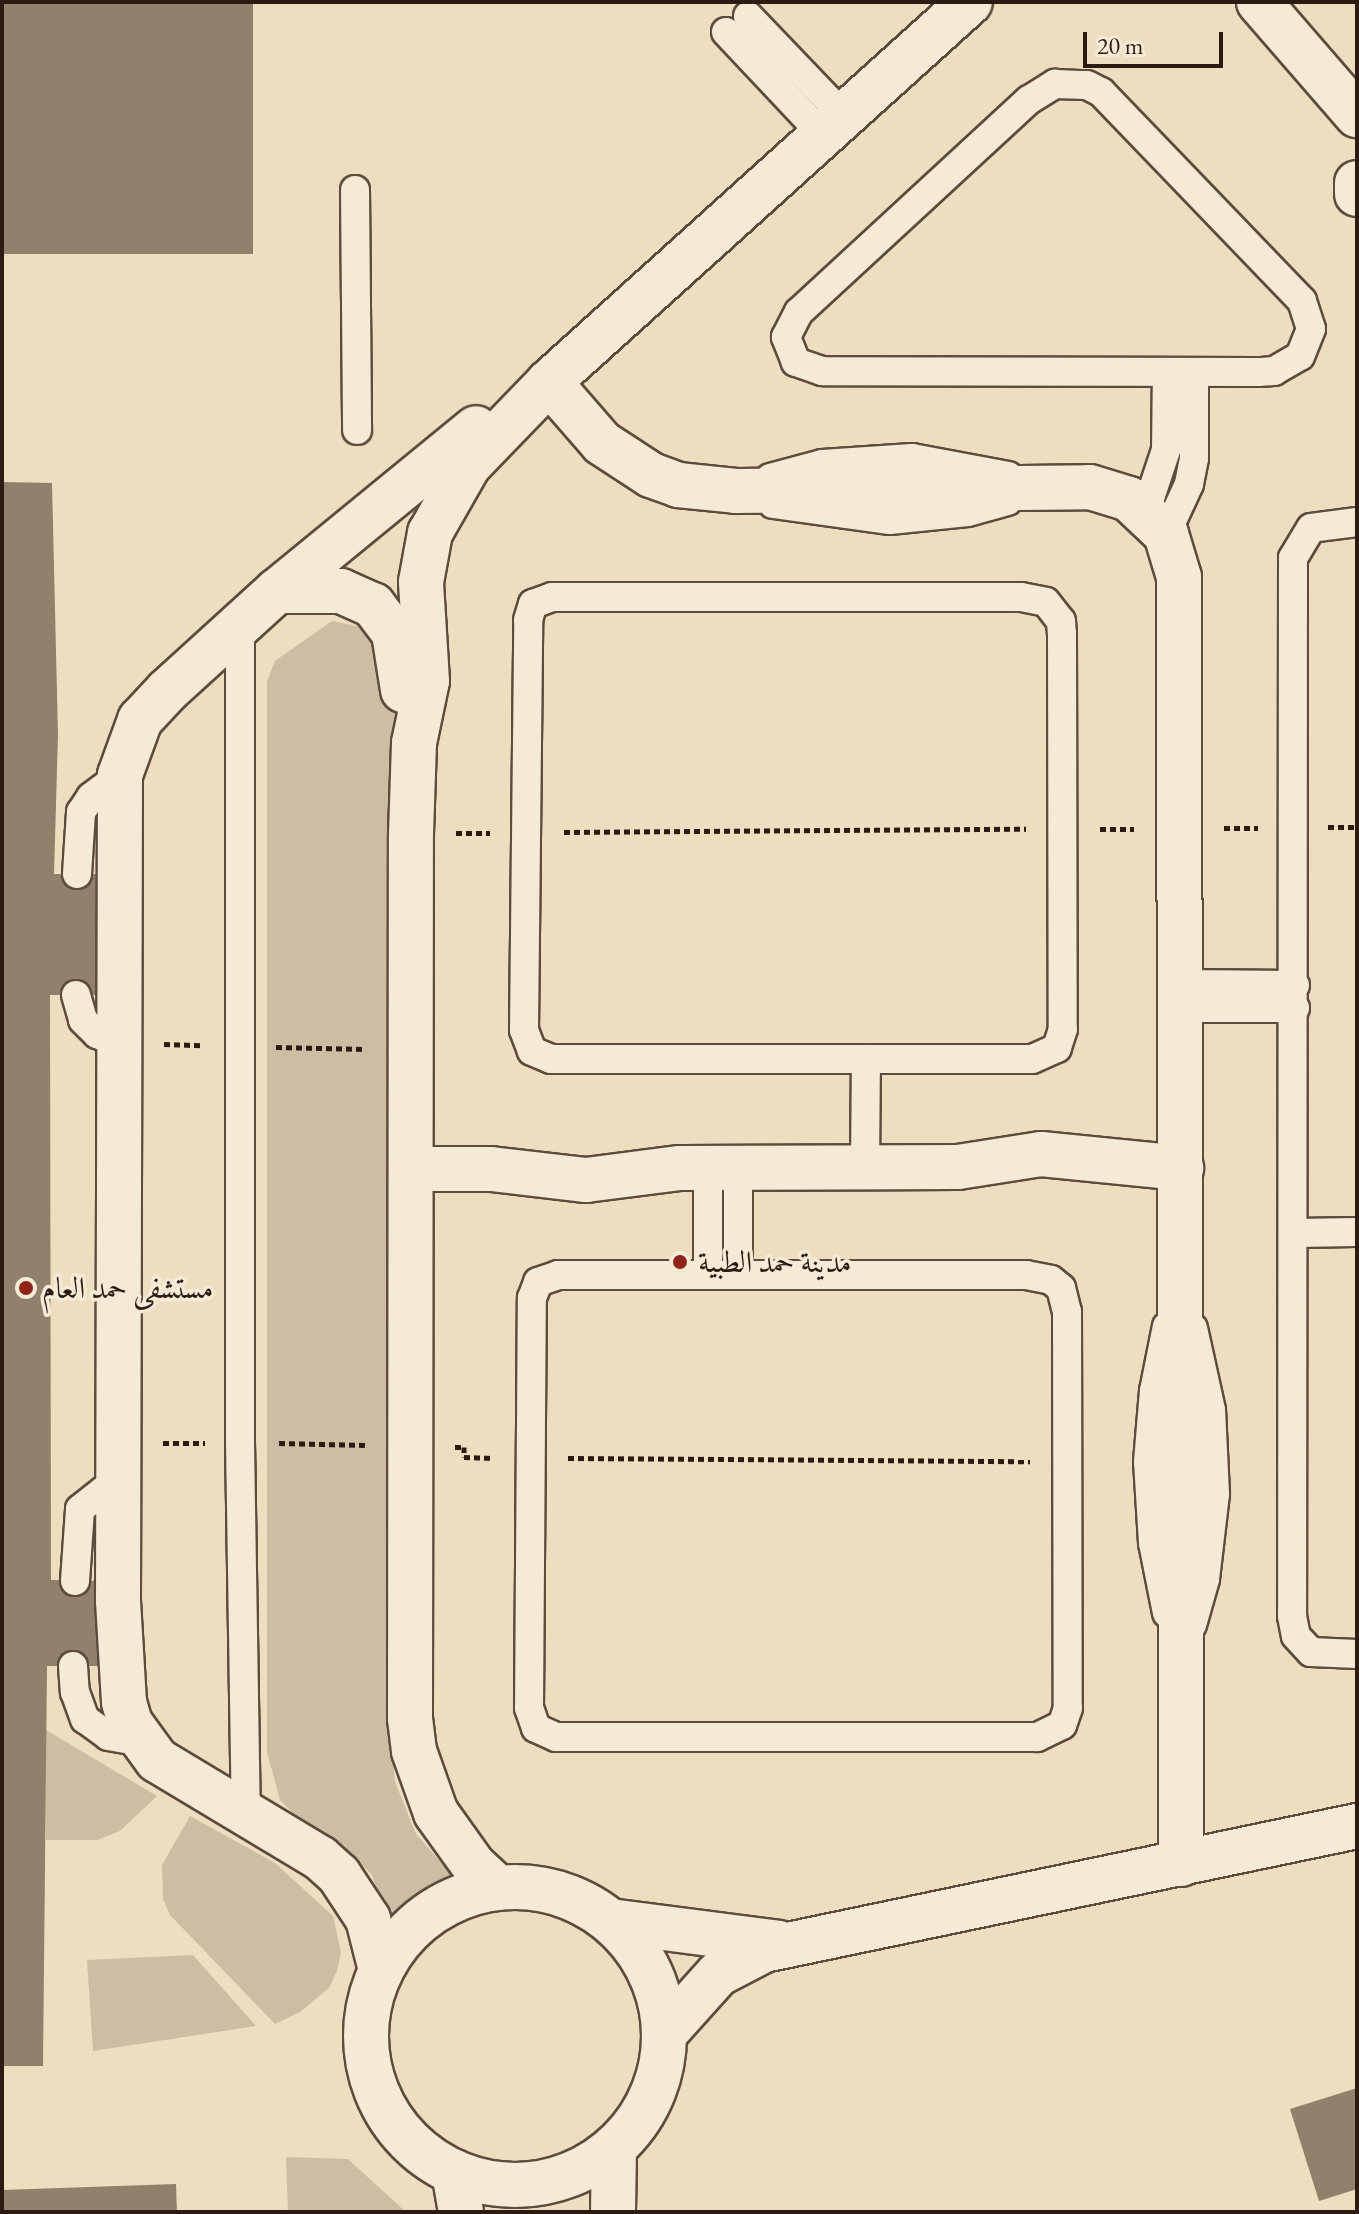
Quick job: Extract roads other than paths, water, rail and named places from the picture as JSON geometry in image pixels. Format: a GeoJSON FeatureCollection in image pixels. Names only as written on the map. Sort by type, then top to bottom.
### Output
{"type":"FeatureCollection","features":[{"type":"Feature","properties":{"kind":"street"},"geometry":{"type":"LineString","coordinates":[[498,1888],[474,1866],[436,1813],[414,1751],[411,834],[414,743],[427,681],[421,582],[430,533],[468,466],[549,382],[970,2]]}},
{"type":"Feature","properties":{"kind":"street"},"geometry":{"type":"LineString","coordinates":[[1259,2],[1357,115]]}},
{"type":"Feature","properties":{"kind":"street"},"geometry":{"type":"LineString","coordinates":[[1357,183],[1357,194]]}},
{"type":"Feature","properties":{"kind":"street"},"geometry":{"type":"LineString","coordinates":[[549,382],[581,423],[625,460],[678,485],[736,491],[1043,488],[1110,491],[1156,522],[1179,577],[1181,1864]]}},
{"type":"Feature","properties":{"kind":"street"},"geometry":{"type":"LineString","coordinates":[[381,1970],[368,1919],[339,1875],[246,1812],[175,1772],[142,1742],[130,1723],[121,1679],[118,1490],[120,775],[140,720],[240,624],[501,407],[549,382]]}},
{"type":"Feature","properties":{"kind":"street"},"geometry":{"type":"LineString","coordinates":[[277,591],[341,591],[373,605],[385,618],[399,650],[414,743]]}},
{"type":"Feature","properties":{"kind":"street"},"geometry":{"type":"LineString","coordinates":[[411,1169],[491,1169],[586,1180],[709,1167],[958,1167],[1041,1180],[1123,1166],[1181,1168]]}},
{"type":"Feature","properties":{"kind":"street"},"geometry":{"type":"LineString","coordinates":[[665,2033],[718,1974],[764,1950],[1357,1826]]}},
{"type":"Feature","properties":{"kind":"street"},"geometry":{"type":"LineString","coordinates":[[610,1921],[650,1971],[665,2033],[652,2097],[614,2148],[565,2177],[458,2192],[406,2138],[374,2086],[366,2028],[381,1970],[407,1934],[441,1906],[498,1888],[558,1893],[610,1921],[790,1944]]}},
{"type":"Feature","properties":{"kind":"street"},"geometry":{"type":"LineString","coordinates":[[613,2212],[614,2148]]}},
{"type":"Feature","properties":{"kind":"lane"},"geometry":{"type":"LineString","coordinates":[[737,24],[834,125]]}},
{"type":"Feature","properties":{"kind":"lane"},"geometry":{"type":"LineString","coordinates":[[1071,83],[1101,92],[1302,301],[1309,314],[1307,344],[1288,366],[1274,371],[1180,372],[808,369],[788,350],[786,337],[799,312],[1029,100],[1055,84],[1071,83]]}},
{"type":"Feature","properties":{"kind":"lane"},"geometry":{"type":"LineString","coordinates":[[355,190],[357,430]]}},
{"type":"Feature","properties":{"kind":"lane"},"geometry":{"type":"LineString","coordinates":[[1156,522],[1180,372]]}},
{"type":"Feature","properties":{"kind":"lane"},"geometry":{"type":"LineString","coordinates":[[1357,522],[1311,528],[1293,558],[1293,1626],[1311,1652],[1357,1654]]}},
{"type":"Feature","properties":{"kind":"lane"},"geometry":{"type":"LineString","coordinates":[[552,597],[1021,597],[1046,602],[1061,621],[1063,1029],[1057,1048],[1032,1059],[866,1059],[540,1057],[532,1051],[524,1030],[528,620],[533,604],[552,597]]}},
{"type":"Feature","properties":{"kind":"lane"},"geometry":{"type":"LineString","coordinates":[[240,624],[240,1442],[246,1812]]}},
{"type":"Feature","properties":{"kind":"lane"},"geometry":{"type":"LineString","coordinates":[[77,874],[81,812],[91,797],[120,775]]}},
{"type":"Feature","properties":{"kind":"lane"},"geometry":{"type":"LineString","coordinates":[[76,995],[83,1020],[97,1034],[119,1043]]}},
{"type":"Feature","properties":{"kind":"lane"},"geometry":{"type":"LineString","coordinates":[[1180,996],[1295,996]]}},
{"type":"Feature","properties":{"kind":"lane"},"geometry":{"type":"LineString","coordinates":[[865,1167],[866,1059]]}},
{"type":"Feature","properties":{"kind":"lane"},"geometry":{"type":"LineString","coordinates":[[709,1167],[738,1274]]}},
{"type":"Feature","properties":{"kind":"lane"},"geometry":{"type":"LineString","coordinates":[[708,1275],[709,1167]]}},
{"type":"Feature","properties":{"kind":"lane"},"geometry":{"type":"LineString","coordinates":[[1294,1233],[1357,1232]]}},
{"type":"Feature","properties":{"kind":"lane"},"geometry":{"type":"LineString","coordinates":[[738,1274],[1026,1275],[1051,1280],[1067,1300],[1068,1708],[1055,1732],[1037,1737],[556,1737],[536,1728],[529,1708],[532,1298],[538,1282],[558,1275],[738,1274]]}},
{"type":"Feature","properties":{"kind":"lane"},"geometry":{"type":"LineString","coordinates":[[75,1581],[80,1509],[103,1491],[118,1490]]}},
{"type":"Feature","properties":{"kind":"lane"},"geometry":{"type":"LineString","coordinates":[[73,1666],[75,1692],[85,1719],[108,1736],[142,1742]]}},
{"type":"Feature","properties":{"kind":"place","name":"مدينة حمد الطبية"},"geometry":{"type":"Point","coordinates":[680,1262]}},
{"type":"Feature","properties":{"kind":"place","name":"مستشفى حمد العام"},"geometry":{"type":"Point","coordinates":[26,1288]}}]}
